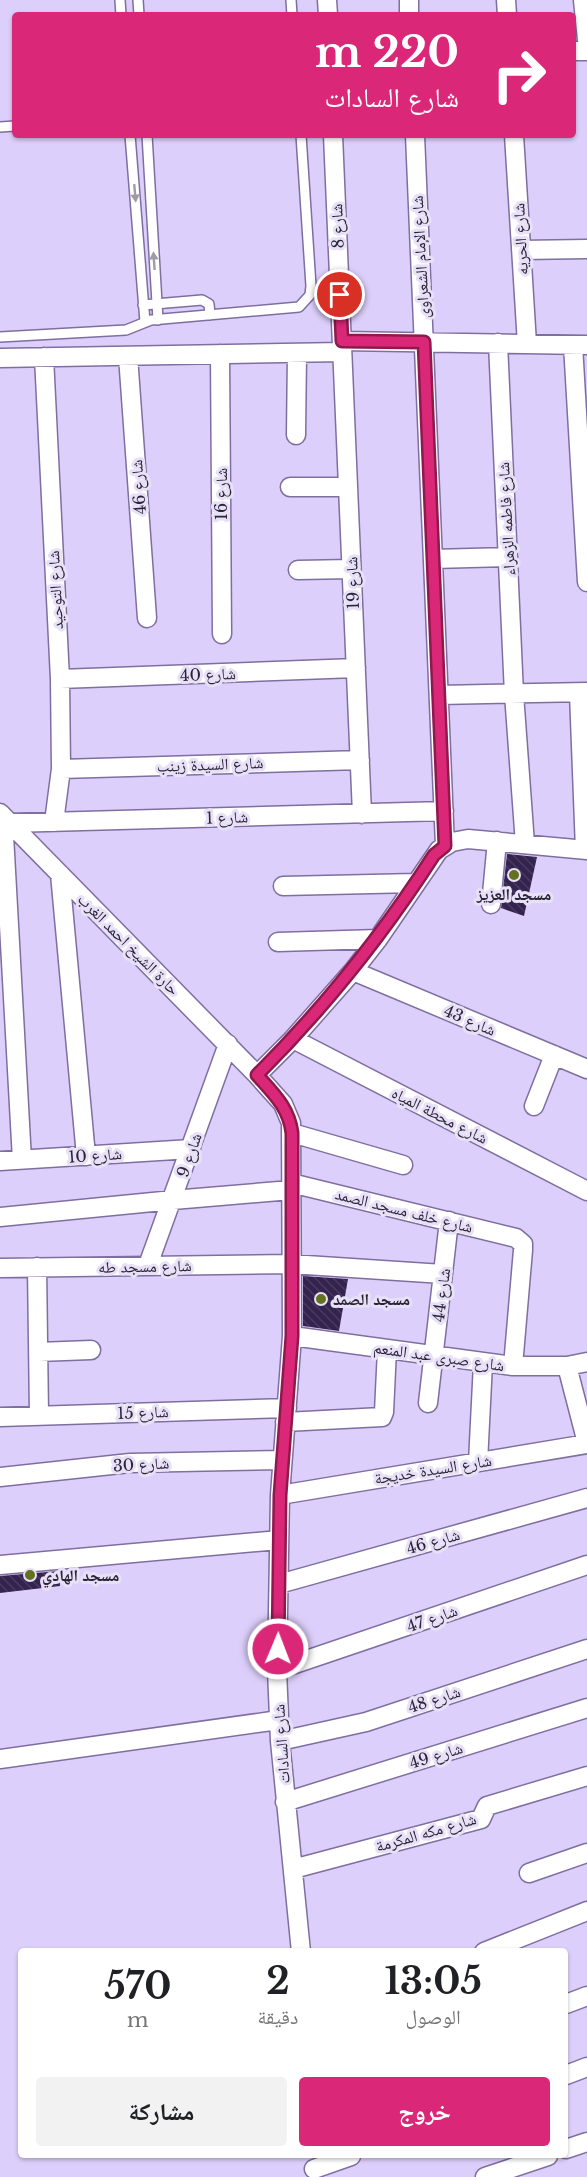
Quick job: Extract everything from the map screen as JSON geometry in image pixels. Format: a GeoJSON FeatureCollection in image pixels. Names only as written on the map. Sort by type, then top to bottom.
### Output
{"type":"FeatureCollection","features":[{"type":"Feature","properties":{"kind":"street"},"geometry":{"type":"LineString","coordinates":[[584,0],[587,40]]}},
{"type":"Feature","properties":{"kind":"street","name":"شارع 8"},"geometry":{"type":"LineString","coordinates":[[333,138],[342,346]]}},
{"type":"Feature","properties":{"kind":"street","name":"شارع الإمام الشعراوى"},"geometry":{"type":"LineString","coordinates":[[415,138],[444,811],[440,850]]}},
{"type":"Feature","properties":{"kind":"street","name":"شارع الحريه"},"geometry":{"type":"LineString","coordinates":[[514,138],[527,344]]}},
{"type":"Feature","properties":{"kind":"street"},"geometry":{"type":"LineString","coordinates":[[521,250],[587,249]]}},
{"type":"Feature","properties":{"kind":"street"},"geometry":{"type":"LineString","coordinates":[[0,358],[297,353],[342,346],[424,342],[580,345],[587,582]]}},
{"type":"Feature","properties":{"kind":"street","name":"شارع فاطمه الزهراء"},"geometry":{"type":"LineString","coordinates":[[498,343],[514,694]]}},
{"type":"Feature","properties":{"kind":"street","name":"شارع 19"},"geometry":{"type":"LineString","coordinates":[[342,346],[362,814]]}},
{"type":"Feature","properties":{"kind":"street"},"geometry":{"type":"LineString","coordinates":[[296,435],[297,353]]}},
{"type":"Feature","properties":{"kind":"street","name":"شارع 16"},"geometry":{"type":"LineString","coordinates":[[220,354],[222,634]]}},
{"type":"Feature","properties":{"kind":"street","name":"شارع 46"},"geometry":{"type":"LineString","coordinates":[[128,356],[147,618]]}},
{"type":"Feature","properties":{"kind":"street","name":"شارع التوحيد"},"geometry":{"type":"LineString","coordinates":[[44,357],[60,680],[61,769],[54,822]]}},
{"type":"Feature","properties":{"kind":"street"},"geometry":{"type":"LineString","coordinates":[[290,488],[348,487]]}},
{"type":"Feature","properties":{"kind":"street"},"geometry":{"type":"LineString","coordinates":[[433,559],[508,557]]}},
{"type":"Feature","properties":{"kind":"street"},"geometry":{"type":"LineString","coordinates":[[298,570],[351,569]]}},
{"type":"Feature","properties":{"kind":"street","name":"شارع 40"},"geometry":{"type":"LineString","coordinates":[[60,680],[356,668]]}},
{"type":"Feature","properties":{"kind":"street"},"geometry":{"type":"LineString","coordinates":[[257,1075],[293,1039],[352,971],[378,939],[440,850],[468,839],[586,850],[583,692],[439,695]]}},
{"type":"Feature","properties":{"kind":"street"},"geometry":{"type":"LineString","coordinates":[[514,694],[525,844]]}},
{"type":"Feature","properties":{"kind":"street","name":"شارع السيدة زينب"},"geometry":{"type":"LineString","coordinates":[[61,769],[360,760]]}},
{"type":"Feature","properties":{"kind":"street","name":"شارع 1"},"geometry":{"type":"LineString","coordinates":[[4,818],[54,822],[444,811]]}},
{"type":"Feature","properties":{"kind":"street"},"geometry":{"type":"LineString","coordinates":[[4,818],[22,1160]]}},
{"type":"Feature","properties":{"kind":"street","name":"حارة الشيخ احمد الغرب"},"geometry":{"type":"LineString","coordinates":[[4,818],[257,1075]]}},
{"type":"Feature","properties":{"kind":"street"},"geometry":{"type":"LineString","coordinates":[[491,904],[497,841]]}},
{"type":"Feature","properties":{"kind":"street"},"geometry":{"type":"LineString","coordinates":[[60,874],[86,1156]]}},
{"type":"Feature","properties":{"kind":"street"},"geometry":{"type":"LineString","coordinates":[[283,886],[416,883]]}},
{"type":"Feature","properties":{"kind":"street"},"geometry":{"type":"LineString","coordinates":[[278,942],[378,939]]}},
{"type":"Feature","properties":{"kind":"street","name":"شارع 43"},"geometry":{"type":"LineString","coordinates":[[352,971],[587,1069]]}},
{"type":"Feature","properties":{"kind":"street","name":"شارع محطة المياه"},"geometry":{"type":"LineString","coordinates":[[293,1039],[587,1191]]}},
{"type":"Feature","properties":{"kind":"street","name":"شارع 9"},"geometry":{"type":"LineString","coordinates":[[148,1265],[228,1044]]}},
{"type":"Feature","properties":{"kind":"street"},"geometry":{"type":"LineString","coordinates":[[534,1106],[554,1055]]}},
{"type":"Feature","properties":{"kind":"street","name":"شارع السادات"},"geometry":{"type":"LineString","coordinates":[[257,1075],[283,1104],[291,1123],[292,1133],[292,1336],[280,1495],[277,1670],[285,1802],[301,1948]]}},
{"type":"Feature","properties":{"kind":"street"},"geometry":{"type":"LineString","coordinates":[[292,1133],[403,1165]]}},
{"type":"Feature","properties":{"kind":"street","name":"شارع 10"},"geometry":{"type":"LineString","coordinates":[[0,1161],[191,1149]]}},
{"type":"Feature","properties":{"kind":"street","name":"شارع خلف مسجد الصمد"},"geometry":{"type":"LineString","coordinates":[[0,1218],[291,1186],[516,1238],[520,1240],[523,1250],[513,1366]]}},
{"type":"Feature","properties":{"kind":"street","name":"شارع 44"},"geometry":{"type":"LineString","coordinates":[[428,1404],[449,1221]]}},
{"type":"Feature","properties":{"kind":"street","name":"شارع مسجد طه"},"geometry":{"type":"LineString","coordinates":[[0,1268],[291,1264],[443,1274]]}},
{"type":"Feature","properties":{"kind":"street"},"geometry":{"type":"LineString","coordinates":[[37,1267],[39,1415]]}},
{"type":"Feature","properties":{"kind":"street","name":"شارع صبرى عبد المنعم"},"geometry":{"type":"LineString","coordinates":[[292,1336],[513,1366],[567,1366],[587,1362]]}},
{"type":"Feature","properties":{"kind":"street"},"geometry":{"type":"LineString","coordinates":[[286,1415],[382,1417],[387,1349]]}},
{"type":"Feature","properties":{"kind":"street"},"geometry":{"type":"LineString","coordinates":[[38,1352],[91,1350]]}},
{"type":"Feature","properties":{"kind":"street"},"geometry":{"type":"LineString","coordinates":[[478,1462],[483,1363]]}},
{"type":"Feature","properties":{"kind":"street"},"geometry":{"type":"LineString","coordinates":[[567,1366],[587,1443]]}},
{"type":"Feature","properties":{"kind":"street","name":"شارع 15"},"geometry":{"type":"LineString","coordinates":[[0,1417],[286,1415]]}},
{"type":"Feature","properties":{"kind":"street","name":"شارع السيدة خديجة"},"geometry":{"type":"LineString","coordinates":[[280,1495],[587,1443]]}},
{"type":"Feature","properties":{"kind":"street","name":"شارع 30"},"geometry":{"type":"LineString","coordinates":[[0,1477],[130,1463],[282,1460]]}},
{"type":"Feature","properties":{"kind":"street","name":"شارع 46"},"geometry":{"type":"LineString","coordinates":[[279,1584],[587,1498]]}},
{"type":"Feature","properties":{"kind":"street"},"geometry":{"type":"LineString","coordinates":[[0,1565],[279,1540]]}},
{"type":"Feature","properties":{"kind":"street","name":"شارع 47"},"geometry":{"type":"LineString","coordinates":[[277,1670],[587,1565]]}},
{"type":"Feature","properties":{"kind":"street","name":"شارع 48"},"geometry":{"type":"LineString","coordinates":[[280,1741],[366,1722],[587,1649]]}},
{"type":"Feature","properties":{"kind":"street","name":"شارع 49"},"geometry":{"type":"LineString","coordinates":[[285,1802],[587,1708]]}},
{"type":"Feature","properties":{"kind":"street"},"geometry":{"type":"LineString","coordinates":[[0,1759],[279,1719]]}},
{"type":"Feature","properties":{"kind":"street","name":"شارع مكه المكرمة"},"geometry":{"type":"LineString","coordinates":[[292,1869],[481,1819],[487,1806],[587,1776]]}},
{"type":"Feature","properties":{"kind":"street"},"geometry":{"type":"LineString","coordinates":[[530,1873],[587,1853]]}},
{"type":"Feature","properties":{"kind":"street"},"geometry":{"type":"LineString","coordinates":[[494,1948],[587,1911]]}},
{"type":"Feature","properties":{"kind":"street"},"geometry":{"type":"LineString","coordinates":[[568,2003],[587,1996]]}},
{"type":"Feature","properties":{"kind":"street"},"geometry":{"type":"LineString","coordinates":[[568,2074],[587,2067]]}},
{"type":"Feature","properties":{"kind":"street"},"geometry":{"type":"LineString","coordinates":[[568,2148],[587,2142]]}},
{"type":"Feature","properties":{"kind":"street"},"geometry":{"type":"LineString","coordinates":[[314,2167],[344,2158]]}},
{"type":"Feature","properties":{"kind":"street"},"geometry":{"type":"LineString","coordinates":[[485,2177],[542,2158]]}},
{"type":"Feature","properties":{"kind":"lane"},"geometry":{"type":"LineString","coordinates":[[130,138],[145,322]]}},
{"type":"Feature","properties":{"kind":"lane"},"geometry":{"type":"LineString","coordinates":[[147,138],[158,320]]}},
{"type":"Feature","properties":{"kind":"lane"},"geometry":{"type":"LineString","coordinates":[[0,338],[126,330],[145,322],[158,320],[299,307],[310,295],[311,286],[301,138]]}},
{"type":"Feature","properties":{"kind":"lane"},"geometry":{"type":"LineString","coordinates":[[131,151],[148,150]]}},
{"type":"Feature","properties":{"kind":"lane"},"geometry":{"type":"LineString","coordinates":[[143,305],[205,300],[209,304],[210,315]]}},
{"type":"Feature","properties":{"kind":"building","name":"مسجد العزيز"},"geometry":{"type":"Polygon","coordinates":[[[507,854],[537,857],[524,916],[501,908],[507,854]]]}},
{"type":"Feature","properties":{"kind":"building","name":"مسجد الصمد"},"geometry":{"type":"Polygon","coordinates":[[[303,1276],[348,1279],[339,1331],[303,1326],[303,1276]]]}},
{"type":"Feature","properties":{"kind":"building"},"geometry":{"type":"Polygon","coordinates":[[[59,1571],[60,1586],[0,1593],[0,1576],[59,1571]]]}},
{"type":"Feature","properties":{"kind":"place","name":"مسجد العزيز"},"geometry":{"type":"Point","coordinates":[514,875]}},
{"type":"Feature","properties":{"kind":"place","name":"مسجد الصمد"},"geometry":{"type":"Point","coordinates":[321,1299]}},
{"type":"Feature","properties":{"kind":"place","name":"مسجد الهادي"},"geometry":{"type":"Point","coordinates":[30,1575]}},
{"type":"Feature","properties":{"kind":"route"},"geometry":{"type":"LineString","coordinates":[[278,1649],[280,1495],[292,1336],[292,1133],[288,1113],[283,1104],[257,1075],[293,1039],[352,971],[378,939],[434,855],[445,846],[424,342],[342,341],[340,295]]}}]}
